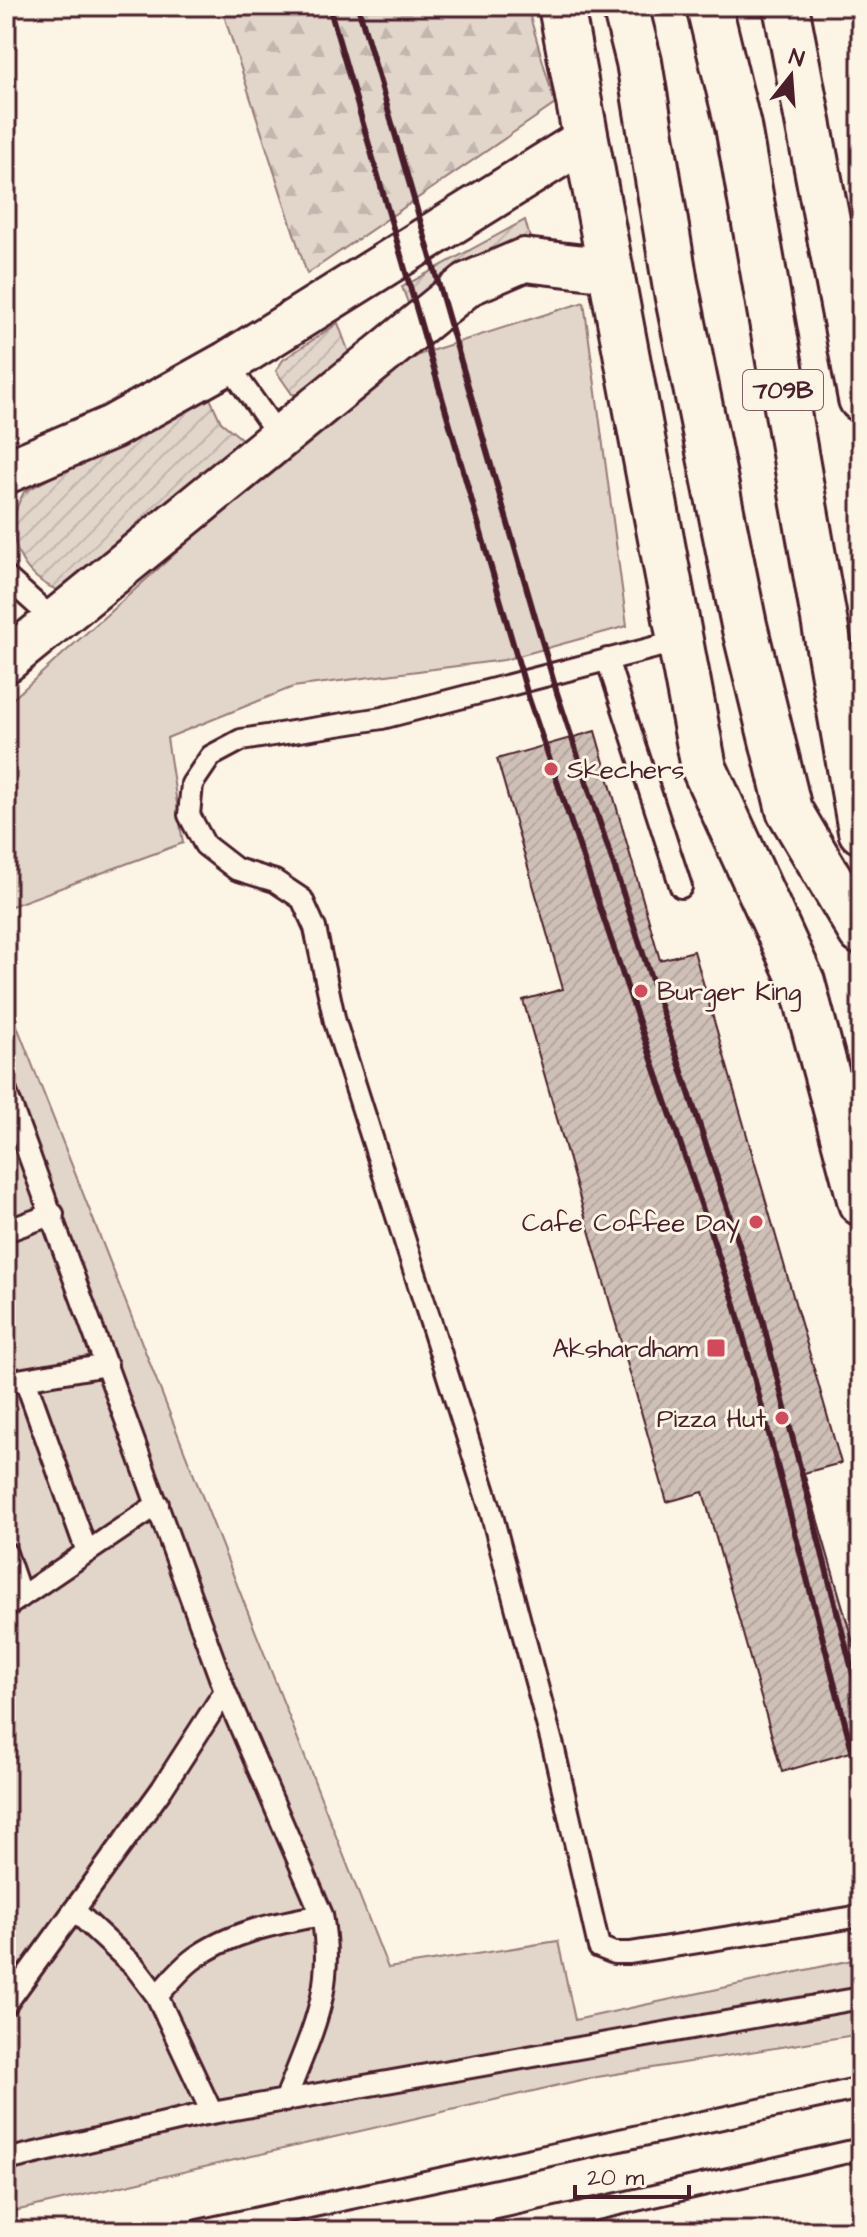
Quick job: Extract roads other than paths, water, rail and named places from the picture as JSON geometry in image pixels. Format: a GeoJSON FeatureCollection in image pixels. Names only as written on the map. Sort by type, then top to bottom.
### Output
{"type":"FeatureCollection","features":[{"type":"Feature","properties":{"kind":"main road"},"geometry":{"type":"LineString","coordinates":[[561,6],[704,768],[802,982],[849,1110],[861,1203]]}},
{"type":"Feature","properties":{"kind":"main road"},"geometry":{"type":"LineString","coordinates":[[625,6],[639,62],[675,283],[728,547],[789,810],[861,932]]}},
{"type":"Feature","properties":{"kind":"main road","name":"709B"},"geometry":{"type":"LineString","coordinates":[[709,6],[741,142],[861,831]]}},
{"type":"Feature","properties":{"kind":"main road","name":"709B"},"geometry":{"type":"LineString","coordinates":[[786,6],[861,399]]}},
{"type":"Feature","properties":{"kind":"street"},"geometry":{"type":"LineString","coordinates":[[6,472],[112,427],[227,363],[586,139]]}},
{"type":"Feature","properties":{"kind":"street"},"geometry":{"type":"LineString","coordinates":[[6,661],[468,284],[524,260],[611,270]]}},
{"type":"Feature","properties":{"kind":"lane"},"geometry":{"type":"LineString","coordinates":[[227,363],[281,439]]}},
{"type":"Feature","properties":{"kind":"lane"},"geometry":{"type":"LineString","coordinates":[[6,577],[56,622]]}},
{"type":"Feature","properties":{"kind":"lane"},"geometry":{"type":"LineString","coordinates":[[680,641],[382,718],[241,740],[211,756],[192,784],[189,815],[205,845],[236,869],[275,881],[302,899],[315,928],[335,1022],[490,1508],[554,1750],[599,1947],[614,1953],[630,1953],[861,1916]]}},
{"type":"Feature","properties":{"kind":"lane"},"geometry":{"type":"LineString","coordinates":[[607,659],[681,887]]}},
{"type":"Feature","properties":{"kind":"lane"},"geometry":{"type":"LineString","coordinates":[[6,1092],[225,1691],[322,1915],[327,1946],[327,1983],[285,2101]]}},
{"type":"Feature","properties":{"kind":"lane"},"geometry":{"type":"LineString","coordinates":[[6,1231],[53,1214]]}},
{"type":"Feature","properties":{"kind":"lane"},"geometry":{"type":"LineString","coordinates":[[87,1552],[16,1380],[107,1365]]}},
{"type":"Feature","properties":{"kind":"lane"},"geometry":{"type":"LineString","coordinates":[[6,1553],[13,1602],[158,1504]]}},
{"type":"Feature","properties":{"kind":"lane"},"geometry":{"type":"LineString","coordinates":[[6,2004],[162,1789],[225,1691]]}},
{"type":"Feature","properties":{"kind":"lane"},"geometry":{"type":"LineString","coordinates":[[74,1910],[135,1967],[157,1996],[212,2113]]}},
{"type":"Feature","properties":{"kind":"lane"},"geometry":{"type":"LineString","coordinates":[[157,1996],[192,1960],[234,1938],[268,1925],[322,1915]]}},
{"type":"Feature","properties":{"kind":"lane"},"geometry":{"type":"LineString","coordinates":[[6,2160],[212,2113],[861,1998]]}},
{"type":"Feature","properties":{"kind":"lane"},"geometry":{"type":"LineString","coordinates":[[198,2231],[861,2088]]}},
{"type":"Feature","properties":{"kind":"lane"},"geometry":{"type":"LineString","coordinates":[[499,2231],[861,2149]]}},
{"type":"Feature","properties":{"kind":"railway"},"geometry":{"type":"LineString","coordinates":[[329,6],[529,699],[734,1301],[861,1784]]}},
{"type":"Feature","properties":{"kind":"railway"},"geometry":{"type":"LineString","coordinates":[[358,6],[557,693],[757,1299],[861,1705]]}},
{"type":"Feature","properties":{"kind":"place","name":"Skechers"},"geometry":{"type":"Point","coordinates":[551,769]}},
{"type":"Feature","properties":{"kind":"place","name":"Burger King"},"geometry":{"type":"Point","coordinates":[641,991]}},
{"type":"Feature","properties":{"kind":"place","name":"Cafe Coffee Day"},"geometry":{"type":"Point","coordinates":[756,1222]}},
{"type":"Feature","properties":{"kind":"place","name":"Akshardham"},"geometry":{"type":"Point","coordinates":[716,1348]}},
{"type":"Feature","properties":{"kind":"place","name":"Pizza Hut"},"geometry":{"type":"Point","coordinates":[782,1418]}}]}
